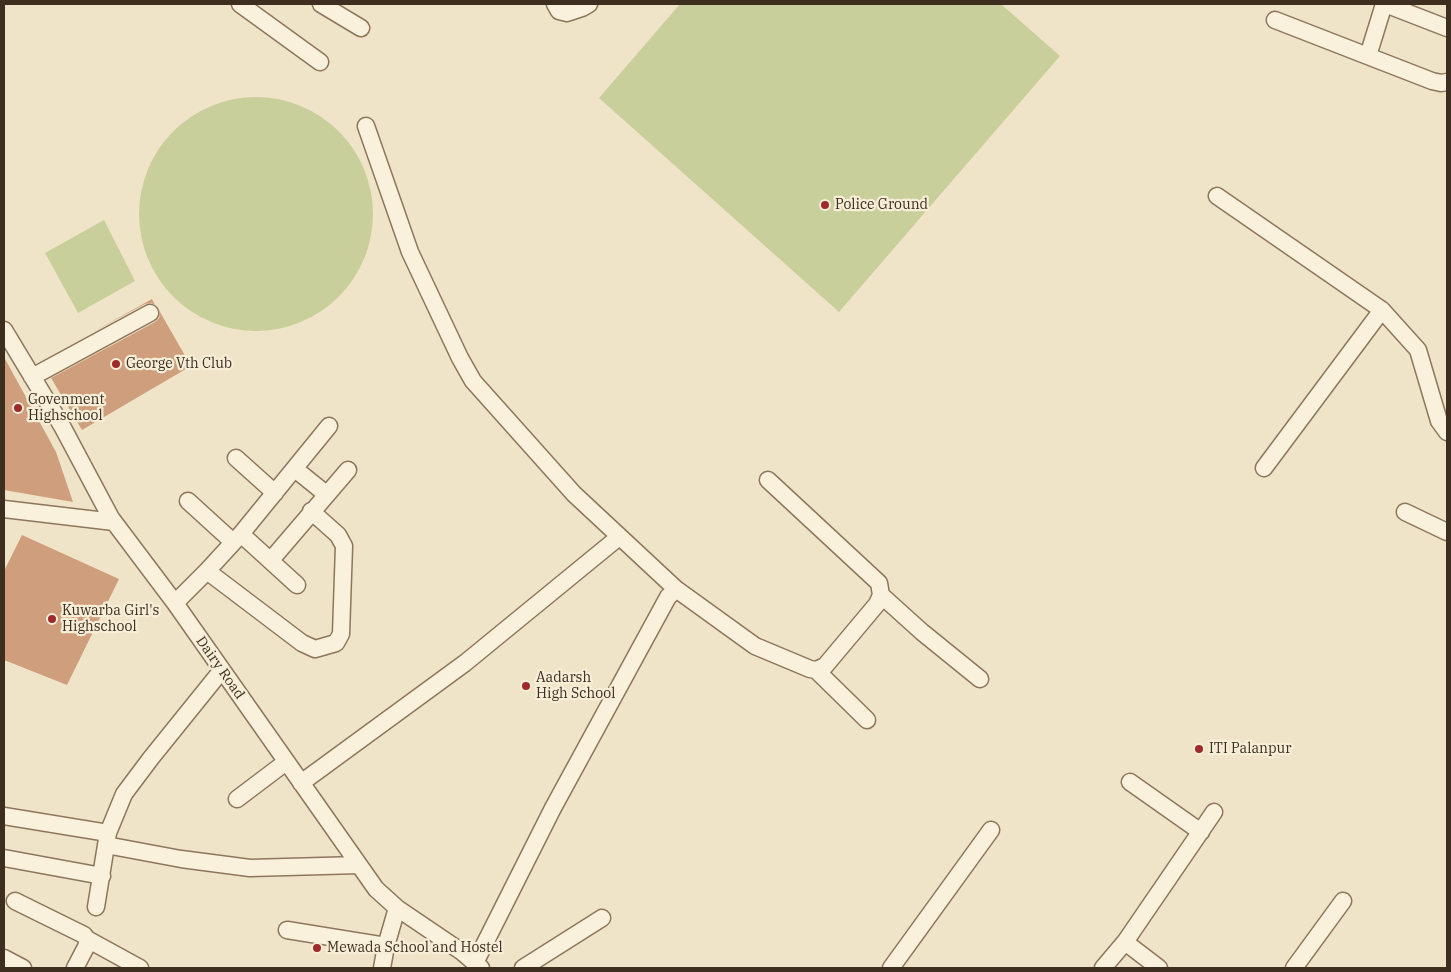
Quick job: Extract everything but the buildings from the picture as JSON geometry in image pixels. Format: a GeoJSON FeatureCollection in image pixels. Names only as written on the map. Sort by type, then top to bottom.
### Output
{"type":"FeatureCollection","features":[{"type":"Feature","properties":{"kind":"street"},"geometry":{"type":"LineString","coordinates":[[240,4],[320,62]]}},
{"type":"Feature","properties":{"kind":"street"},"geometry":{"type":"LineString","coordinates":[[321,4],[361,28]]}},
{"type":"Feature","properties":{"kind":"street"},"geometry":{"type":"LineString","coordinates":[[555,4],[559,11],[567,13],[589,4]]}},
{"type":"Feature","properties":{"kind":"street"},"geometry":{"type":"LineString","coordinates":[[1368,56],[1385,4],[1447,28]]}},
{"type":"Feature","properties":{"kind":"street"},"geometry":{"type":"LineString","coordinates":[[1274,20],[1432,81],[1447,82]]}},
{"type":"Feature","properties":{"kind":"street"},"geometry":{"type":"LineString","coordinates":[[366,126],[410,252],[460,358],[473,381],[574,494],[676,589],[755,646],[816,670],[867,720]]}},
{"type":"Feature","properties":{"kind":"street"},"geometry":{"type":"LineString","coordinates":[[1217,196],[1382,310],[1418,350],[1439,420],[1447,432]]}},
{"type":"Feature","properties":{"kind":"street"},"geometry":{"type":"LineString","coordinates":[[1264,468],[1382,310]]}},
{"type":"Feature","properties":{"kind":"street"},"geometry":{"type":"LineString","coordinates":[[32,377],[150,312]]}},
{"type":"Feature","properties":{"kind":"street","name":"Dairy Road"},"geometry":{"type":"LineString","coordinates":[[4,330],[62,426],[114,522],[175,603],[376,889],[397,908],[462,952],[478,966]]}},
{"type":"Feature","properties":{"kind":"street"},"geometry":{"type":"LineString","coordinates":[[175,603],[237,538],[329,426]]}},
{"type":"Feature","properties":{"kind":"street"},"geometry":{"type":"LineString","coordinates":[[236,458],[275,493]]}},
{"type":"Feature","properties":{"kind":"street"},"geometry":{"type":"LineString","coordinates":[[295,469],[326,494]]}},
{"type":"Feature","properties":{"kind":"street"},"geometry":{"type":"LineString","coordinates":[[271,560],[348,470]]}},
{"type":"Feature","properties":{"kind":"street"},"geometry":{"type":"LineString","coordinates":[[768,480],[879,583],[881,594],[877,604],[833,658],[825,666],[816,670]]}},
{"type":"Feature","properties":{"kind":"street"},"geometry":{"type":"LineString","coordinates":[[188,501],[237,538],[271,560],[298,585]]}},
{"type":"Feature","properties":{"kind":"street"},"geometry":{"type":"LineString","coordinates":[[4,509],[114,522]]}},
{"type":"Feature","properties":{"kind":"street"},"geometry":{"type":"LineString","coordinates":[[207,571],[302,643],[315,649],[336,643],[341,634],[344,546],[338,535],[311,511]]}},
{"type":"Feature","properties":{"kind":"street"},"geometry":{"type":"LineString","coordinates":[[1405,512],[1447,532]]}},
{"type":"Feature","properties":{"kind":"street"},"geometry":{"type":"LineString","coordinates":[[301,783],[465,662],[619,537]]}},
{"type":"Feature","properties":{"kind":"street"},"geometry":{"type":"LineString","coordinates":[[478,966],[553,808],[668,597],[676,589]]}},
{"type":"Feature","properties":{"kind":"street"},"geometry":{"type":"LineString","coordinates":[[881,594],[922,632],[980,679]]}},
{"type":"Feature","properties":{"kind":"street"},"geometry":{"type":"LineString","coordinates":[[96,907],[107,839],[124,794],[222,670]]}},
{"type":"Feature","properties":{"kind":"street"},"geometry":{"type":"LineString","coordinates":[[237,799],[286,762]]}},
{"type":"Feature","properties":{"kind":"street"},"geometry":{"type":"LineString","coordinates":[[1130,782],[1201,832]]}},
{"type":"Feature","properties":{"kind":"street"},"geometry":{"type":"LineString","coordinates":[[1103,968],[1125,942],[1214,812]]}},
{"type":"Feature","properties":{"kind":"street"},"geometry":{"type":"LineString","coordinates":[[4,816],[107,839],[181,859],[250,868],[359,865]]}},
{"type":"Feature","properties":{"kind":"street"},"geometry":{"type":"LineString","coordinates":[[891,968],[991,830]]}},
{"type":"Feature","properties":{"kind":"street"},"geometry":{"type":"LineString","coordinates":[[4,858],[102,876]]}},
{"type":"Feature","properties":{"kind":"street"},"geometry":{"type":"LineString","coordinates":[[15,901],[84,935],[87,939],[140,968]]}},
{"type":"Feature","properties":{"kind":"street"},"geometry":{"type":"LineString","coordinates":[[1294,968],[1343,901]]}},
{"type":"Feature","properties":{"kind":"street"},"geometry":{"type":"LineString","coordinates":[[382,968],[397,908]]}},
{"type":"Feature","properties":{"kind":"street"},"geometry":{"type":"LineString","coordinates":[[523,968],[602,918]]}},
{"type":"Feature","properties":{"kind":"street"},"geometry":{"type":"LineString","coordinates":[[287,930],[386,946]]}},
{"type":"Feature","properties":{"kind":"street"},"geometry":{"type":"LineString","coordinates":[[75,968],[87,939]]}},
{"type":"Feature","properties":{"kind":"street"},"geometry":{"type":"LineString","coordinates":[[1125,942],[1159,968]]}},
{"type":"Feature","properties":{"kind":"street"},"geometry":{"type":"LineString","coordinates":[[4,958],[23,968]]}},
{"type":"Feature","properties":{"kind":"green space","name":"Police Ground"},"geometry":{"type":"Polygon","coordinates":[[[680,4],[1001,4],[1060,56],[839,312],[599,98],[680,4]]]}},
{"type":"Feature","properties":{"kind":"green space"},"geometry":{"type":"Polygon","coordinates":[[[256,97],[279,99],[301,106],[321,117],[339,131],[353,149],[364,169],[371,191],[373,214],[371,237],[364,259],[353,279],[339,297],[321,311],[301,322],[279,329],[256,331],[233,329],[211,322],[191,311],[173,297],[159,279],[148,259],[141,237],[139,214],[141,191],[148,169],[159,149],[173,131],[191,117],[211,106],[233,99],[256,97]]]}},
{"type":"Feature","properties":{"kind":"green space"},"geometry":{"type":"Polygon","coordinates":[[[104,220],[135,281],[78,313],[45,253],[104,220]]]}},
{"type":"Feature","properties":{"kind":"place","name":"Police Ground"},"geometry":{"type":"Point","coordinates":[825,205]}},
{"type":"Feature","properties":{"kind":"place","name":"George Vth Club"},"geometry":{"type":"Point","coordinates":[116,364]}},
{"type":"Feature","properties":{"kind":"place","name":"Govenment Highschool"},"geometry":{"type":"Point","coordinates":[18,408]}},
{"type":"Feature","properties":{"kind":"place","name":"Kuwarba Girl's Highschool"},"geometry":{"type":"Point","coordinates":[52,619]}},
{"type":"Feature","properties":{"kind":"place","name":"Aadarsh High School"},"geometry":{"type":"Point","coordinates":[526,686]}},
{"type":"Feature","properties":{"kind":"place","name":"ITI Palanpur"},"geometry":{"type":"Point","coordinates":[1199,749]}},
{"type":"Feature","properties":{"kind":"place","name":"Mewada School and Hostel"},"geometry":{"type":"Point","coordinates":[317,948]}}]}
